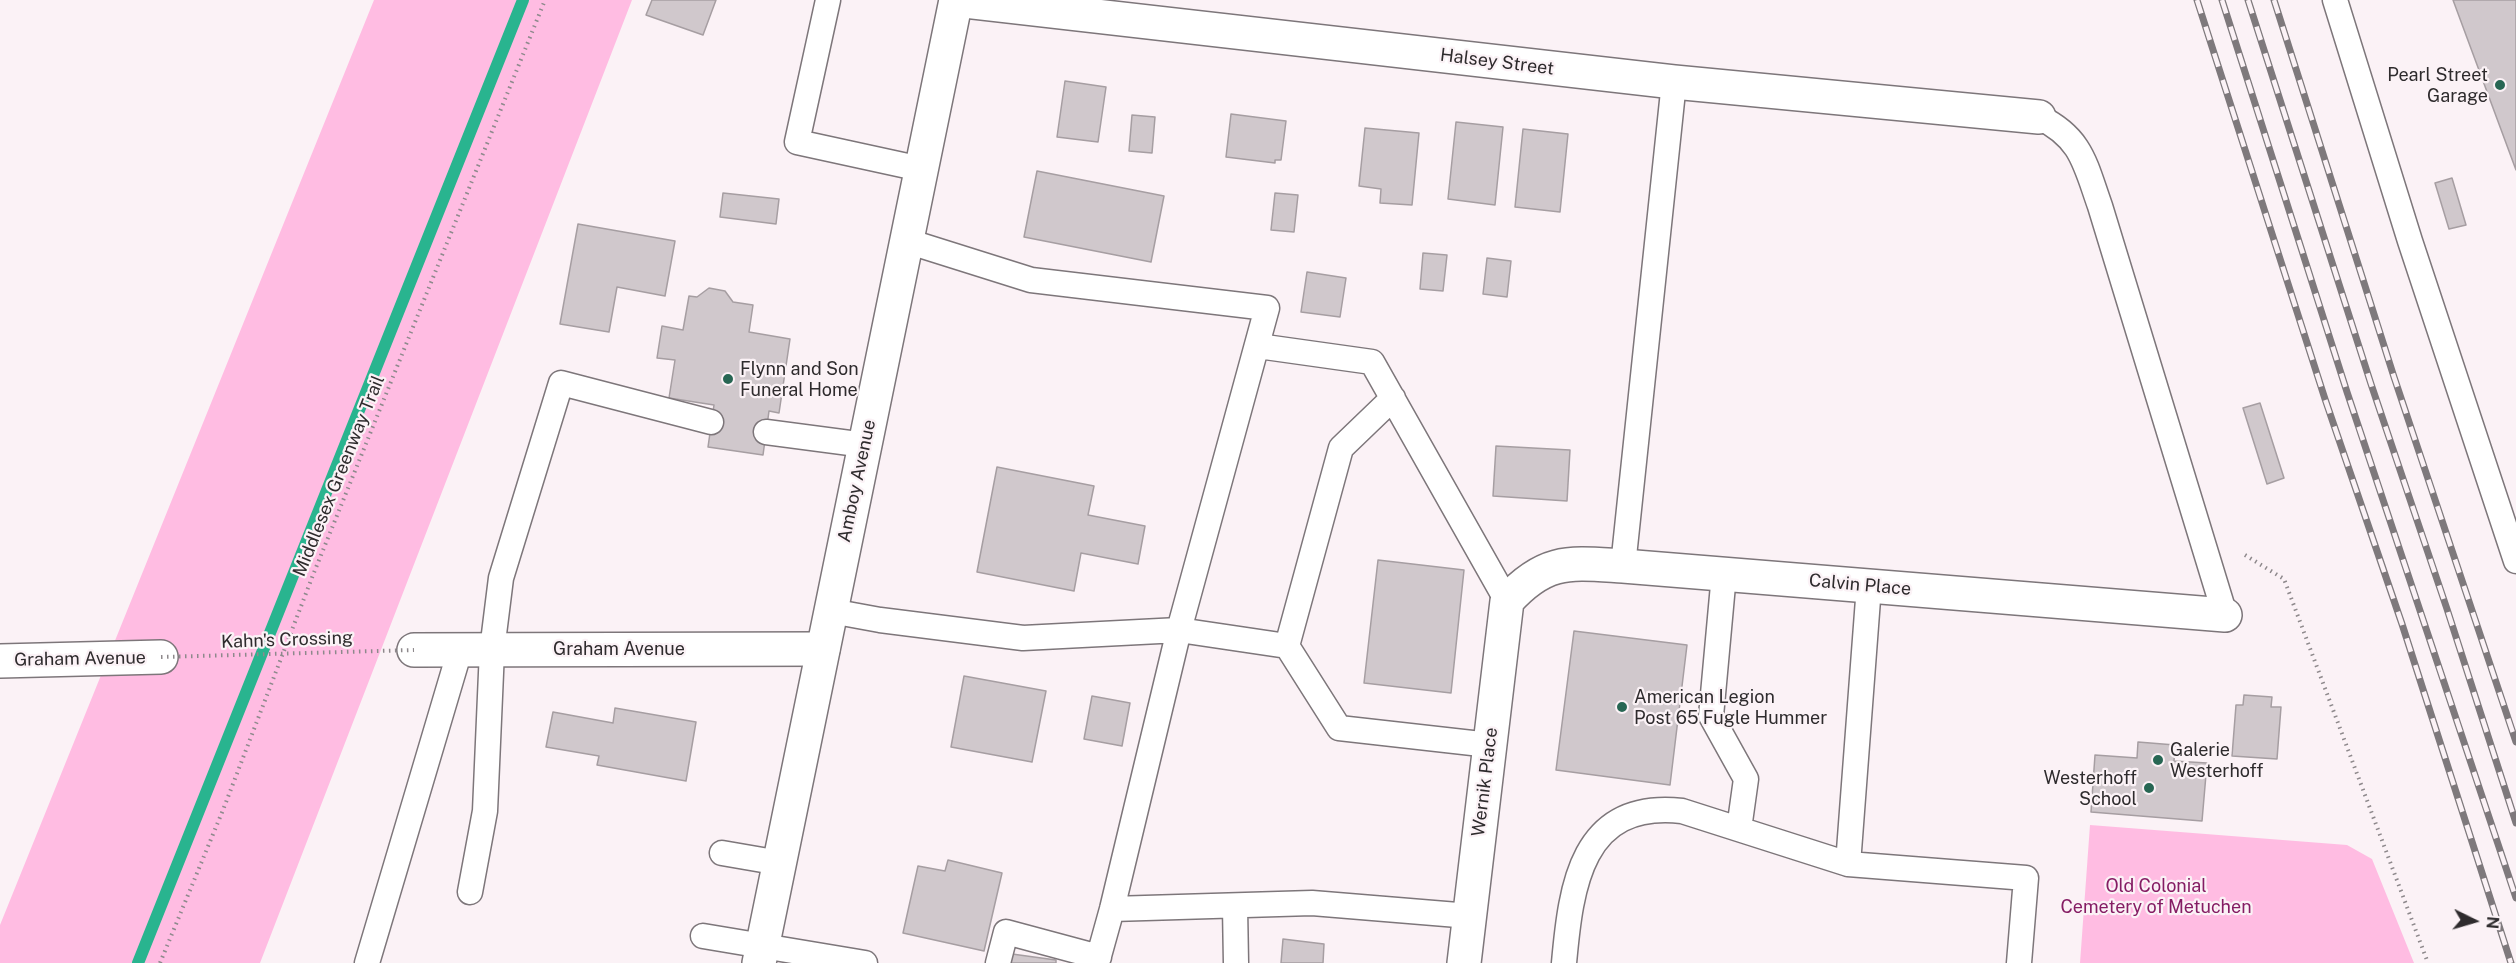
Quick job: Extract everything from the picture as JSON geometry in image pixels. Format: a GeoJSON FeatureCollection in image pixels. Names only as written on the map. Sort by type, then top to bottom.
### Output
{"type":"FeatureCollection","features":[{"type":"Feature","properties":{"kind":"street","name":"Amboy Avenue"},"geometry":{"type":"LineString","coordinates":[[761,955],[956,0]]}},
{"type":"Feature","properties":{"kind":"street","name":"Halsey Street"},"geometry":{"type":"LineString","coordinates":[[956,0],[1674,82],[2039,117]]}},
{"type":"Feature","properties":{"kind":"street","name":"Calvin Place"},"geometry":{"type":"LineString","coordinates":[[1507,601],[1521,585],[1538,573],[1559,565],[1575,564],[2225,615]]}},
{"type":"Feature","properties":{"kind":"street","name":"Wernik Place"},"geometry":{"type":"LineString","coordinates":[[1464,963],[1507,601]]}},
{"type":"Feature","properties":{"kind":"street","name":"Graham Avenue"},"geometry":{"type":"LineString","coordinates":[[414,650],[823,649]]}},
{"type":"Feature","properties":{"kind":"street","name":"Graham Avenue"},"geometry":{"type":"LineString","coordinates":[[0,661],[161,657]]}},
{"type":"Feature","properties":{"kind":"lane"},"geometry":{"type":"LineString","coordinates":[[828,0],[797,142],[921,169]]}},
{"type":"Feature","properties":{"kind":"lane"},"geometry":{"type":"LineString","coordinates":[[2335,0],[2410,241],[2516,561]]}},
{"type":"Feature","properties":{"kind":"lane"},"geometry":{"type":"LineString","coordinates":[[1623,566],[1674,82]]}},
{"type":"Feature","properties":{"kind":"lane"},"geometry":{"type":"LineString","coordinates":[[2039,117],[2066,134],[2077,145],[2085,162],[2104,217],[2225,615]]}},
{"type":"Feature","properties":{"kind":"lane"},"geometry":{"type":"LineString","coordinates":[[907,242],[1031,280],[1267,308],[1179,630],[1098,960],[1006,932],[998,963]]}},
{"type":"Feature","properties":{"kind":"lane"},"geometry":{"type":"LineString","coordinates":[[1258,346],[1372,362],[1507,601]]}},
{"type":"Feature","properties":{"kind":"lane"},"geometry":{"type":"LineString","coordinates":[[367,963],[501,578],[561,383],[711,422]]}},
{"type":"Feature","properties":{"kind":"lane"},"geometry":{"type":"LineString","coordinates":[[1393,398],[1341,448],[1287,646],[1339,728],[1490,745]]}},
{"type":"Feature","properties":{"kind":"lane"},"geometry":{"type":"LineString","coordinates":[[766,432],[865,445]]}},
{"type":"Feature","properties":{"kind":"lane"},"geometry":{"type":"LineString","coordinates":[[1724,574],[1711,716],[1746,779],[1739,829]]}},
{"type":"Feature","properties":{"kind":"lane"},"geometry":{"type":"LineString","coordinates":[[1848,864],[1869,586]]}},
{"type":"Feature","properties":{"kind":"lane"},"geometry":{"type":"LineString","coordinates":[[831,611],[880,620],[1023,638],[1179,630],[1287,646]]}},
{"type":"Feature","properties":{"kind":"lane"},"geometry":{"type":"LineString","coordinates":[[470,892],[485,811],[476,650]]}},
{"type":"Feature","properties":{"kind":"lane"},"geometry":{"type":"LineString","coordinates":[[1564,963],[1567,929],[1578,873],[1589,850],[1605,830],[1624,819],[1662,809],[1682,811],[1848,864],[2026,878],[2019,963]]}},
{"type":"Feature","properties":{"kind":"lane"},"geometry":{"type":"LineString","coordinates":[[722,853],[780,863]]}},
{"type":"Feature","properties":{"kind":"lane"},"geometry":{"type":"LineString","coordinates":[[1112,909],[1312,903],[1470,916]]}},
{"type":"Feature","properties":{"kind":"lane"},"geometry":{"type":"LineString","coordinates":[[1235,906],[1236,963]]}},
{"type":"Feature","properties":{"kind":"lane"},"geometry":{"type":"LineString","coordinates":[[702,936],[761,955],[865,963]]}},
{"type":"Feature","properties":{"kind":"path","name":"Middlesex Greenway Trail"},"geometry":{"type":"LineString","coordinates":[[160,963],[223,810],[313,575],[545,0]]}},
{"type":"Feature","properties":{"kind":"path"},"geometry":{"type":"LineString","coordinates":[[2245,555],[2284,579],[2428,963]]}},
{"type":"Feature","properties":{"kind":"path","name":"Kahn's Crossing"},"geometry":{"type":"LineString","coordinates":[[161,657],[414,650]]}},
{"type":"Feature","properties":{"kind":"green space"},"geometry":{"type":"Polygon","coordinates":[[[374,0],[632,0],[260,963],[0,963],[0,925],[374,0]]]}},
{"type":"Feature","properties":{"kind":"green space","name":"Old Colonial Cemetery of Metuchen"},"geometry":{"type":"Polygon","coordinates":[[[2090,825],[2347,845],[2372,859],[2414,963],[2080,963],[2090,825]]]}},
{"type":"Feature","properties":{"kind":"building"},"geometry":{"type":"Polygon","coordinates":[[[652,0],[716,0],[703,35],[646,15],[652,0]]]}},
{"type":"Feature","properties":{"kind":"building","name":"Pearl Street Garage"},"geometry":{"type":"Polygon","coordinates":[[[2453,0],[2516,0],[2516,170],[2453,0]]]}},
{"type":"Feature","properties":{"kind":"building"},"geometry":{"type":"Polygon","coordinates":[[[1065,81],[1106,87],[1098,142],[1057,137],[1065,81]]]}},
{"type":"Feature","properties":{"kind":"building"},"geometry":{"type":"Polygon","coordinates":[[[1231,114],[1286,121],[1281,160],[1275,160],[1275,163],[1226,157],[1231,114]]]}},
{"type":"Feature","properties":{"kind":"building"},"geometry":{"type":"Polygon","coordinates":[[[1132,115],[1155,117],[1152,153],[1129,151],[1132,115]]]}},
{"type":"Feature","properties":{"kind":"building"},"geometry":{"type":"Polygon","coordinates":[[[1456,122],[1503,127],[1495,205],[1448,199],[1456,122]]]}},
{"type":"Feature","properties":{"kind":"building"},"geometry":{"type":"Polygon","coordinates":[[[1365,128],[1419,133],[1412,205],[1380,203],[1381,189],[1359,186],[1365,128]]]}},
{"type":"Feature","properties":{"kind":"building"},"geometry":{"type":"Polygon","coordinates":[[[1523,129],[1568,134],[1560,212],[1515,207],[1523,129]]]}},
{"type":"Feature","properties":{"kind":"building"},"geometry":{"type":"Polygon","coordinates":[[[1037,171],[1164,196],[1151,262],[1024,237],[1037,171]]]}},
{"type":"Feature","properties":{"kind":"building"},"geometry":{"type":"Polygon","coordinates":[[[2452,178],[2466,225],[2449,229],[2435,183],[2452,178]]]}},
{"type":"Feature","properties":{"kind":"building"},"geometry":{"type":"Polygon","coordinates":[[[723,193],[779,199],[776,224],[720,217],[723,193]]]}},
{"type":"Feature","properties":{"kind":"building"},"geometry":{"type":"Polygon","coordinates":[[[1275,193],[1298,195],[1294,232],[1271,230],[1275,193]]]}},
{"type":"Feature","properties":{"kind":"building"},"geometry":{"type":"Polygon","coordinates":[[[578,224],[675,241],[665,296],[617,287],[609,332],[560,324],[578,224]]]}},
{"type":"Feature","properties":{"kind":"building"},"geometry":{"type":"Polygon","coordinates":[[[1423,253],[1447,255],[1443,291],[1420,289],[1423,253]]]}},
{"type":"Feature","properties":{"kind":"building"},"geometry":{"type":"Polygon","coordinates":[[[1487,258],[1511,261],[1507,297],[1483,294],[1487,258]]]}},
{"type":"Feature","properties":{"kind":"building"},"geometry":{"type":"Polygon","coordinates":[[[1307,272],[1346,278],[1340,317],[1301,312],[1307,272]]]}},
{"type":"Feature","properties":{"kind":"building","name":"Flynn and Son Funeral Home"},"geometry":{"type":"Polygon","coordinates":[[[709,288],[725,291],[733,302],[753,305],[749,332],[790,339],[779,413],[769,411],[763,455],[708,447],[714,405],[669,398],[675,360],[657,358],[662,326],[683,330],[689,296],[697,297],[709,288]]]}},
{"type":"Feature","properties":{"kind":"building"},"geometry":{"type":"Polygon","coordinates":[[[2260,403],[2284,478],[2267,484],[2243,408],[2260,403]]]}},
{"type":"Feature","properties":{"kind":"building"},"geometry":{"type":"Polygon","coordinates":[[[1496,446],[1570,450],[1567,501],[1493,496],[1496,446]]]}},
{"type":"Feature","properties":{"kind":"building"},"geometry":{"type":"Polygon","coordinates":[[[997,467],[1094,486],[1088,515],[1145,526],[1138,564],[1081,553],[1074,591],[977,572],[997,467]]]}},
{"type":"Feature","properties":{"kind":"building"},"geometry":{"type":"Polygon","coordinates":[[[1378,560],[1464,570],[1451,693],[1364,683],[1378,560]]]}},
{"type":"Feature","properties":{"kind":"building","name":"American Legion Post 65 Fugle Hummer"},"geometry":{"type":"Polygon","coordinates":[[[1574,631],[1687,645],[1670,785],[1556,770],[1574,631]]]}},
{"type":"Feature","properties":{"kind":"building"},"geometry":{"type":"Polygon","coordinates":[[[964,676],[1046,691],[1032,762],[951,747],[964,676]]]}},
{"type":"Feature","properties":{"kind":"building"},"geometry":{"type":"Polygon","coordinates":[[[2244,695],[2272,697],[2271,707],[2281,707],[2277,759],[2232,756],[2236,705],[2243,705],[2244,695]]]}},
{"type":"Feature","properties":{"kind":"building"},"geometry":{"type":"Polygon","coordinates":[[[1092,696],[1130,703],[1122,746],[1084,739],[1092,696]]]}},
{"type":"Feature","properties":{"kind":"building"},"geometry":{"type":"Polygon","coordinates":[[[615,708],[696,722],[686,781],[597,765],[599,756],[546,747],[553,712],[613,723],[615,708]]]}},
{"type":"Feature","properties":{"kind":"building","name":"Westerhoff School"},"geometry":{"type":"Polygon","coordinates":[[[2138,742],[2175,745],[2174,761],[2207,763],[2202,821],[2091,812],[2095,755],[2137,758],[2138,742]]]}},
{"type":"Feature","properties":{"kind":"building"},"geometry":{"type":"Polygon","coordinates":[[[948,860],[1002,873],[984,951],[903,933],[918,866],[945,871],[948,860]]]}},
{"type":"Feature","properties":{"kind":"building"},"geometry":{"type":"Polygon","coordinates":[[[1283,939],[1324,944],[1323,963],[1281,963],[1283,939]]]}},
{"type":"Feature","properties":{"kind":"building"},"geometry":{"type":"Polygon","coordinates":[[[1012,954],[1056,960],[1056,963],[1011,963],[1012,954]]]}},
{"type":"Feature","properties":{"kind":"waterway"},"geometry":{"type":"LineString","coordinates":[[138,963],[523,0]]}},
{"type":"Feature","properties":{"kind":"railway"},"geometry":{"type":"LineString","coordinates":[[2197,0],[2325,399],[2402,624],[2511,963]]}},
{"type":"Feature","properties":{"kind":"railway"},"geometry":{"type":"LineString","coordinates":[[2222,0],[2347,392],[2516,898]]}},
{"type":"Feature","properties":{"kind":"railway"},"geometry":{"type":"LineString","coordinates":[[2248,0],[2371,384],[2516,823]]}},
{"type":"Feature","properties":{"kind":"railway"},"geometry":{"type":"LineString","coordinates":[[2274,0],[2394,377],[2516,742]]}},
{"type":"Feature","properties":{"kind":"place","name":"Pearl Street Garage"},"geometry":{"type":"Point","coordinates":[2500,85]}},
{"type":"Feature","properties":{"kind":"place","name":"Flynn and Son Funeral Home"},"geometry":{"type":"Point","coordinates":[728,379]}},
{"type":"Feature","properties":{"kind":"place","name":"American Legion Post 65 Fugle Hummer"},"geometry":{"type":"Point","coordinates":[1622,707]}},
{"type":"Feature","properties":{"kind":"place","name":"Galerie Westerhoff"},"geometry":{"type":"Point","coordinates":[2158,760]}},
{"type":"Feature","properties":{"kind":"place","name":"Westerhoff School"},"geometry":{"type":"Point","coordinates":[2149,788]}}]}
